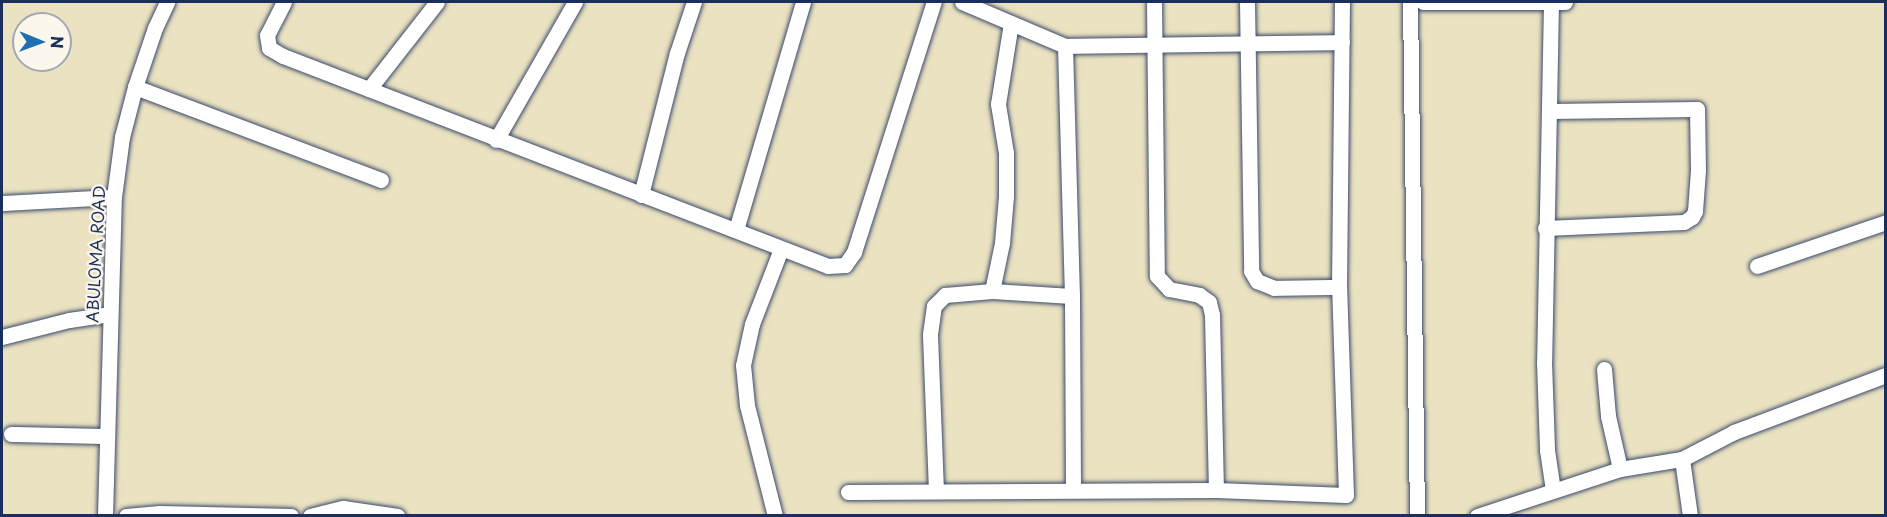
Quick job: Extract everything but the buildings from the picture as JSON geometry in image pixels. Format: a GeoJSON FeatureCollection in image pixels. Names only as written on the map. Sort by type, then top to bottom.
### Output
{"type":"FeatureCollection","features":[{"type":"Feature","properties":{"kind":"street","name":"ABULOMA ROAD"},"geometry":{"type":"LineString","coordinates":[[105,516],[114,197],[122,137],[135,87],[155,28],[167,2]]}},
{"type":"Feature","properties":{"kind":"street"},"geometry":{"type":"LineString","coordinates":[[284,2],[267,35],[269,48],[283,56],[828,266],[845,266],[854,252],[934,2]]}},
{"type":"Feature","properties":{"kind":"street"},"geometry":{"type":"LineString","coordinates":[[369,89],[437,2]]}},
{"type":"Feature","properties":{"kind":"street"},"geometry":{"type":"LineString","coordinates":[[496,140],[575,2]]}},
{"type":"Feature","properties":{"kind":"street"},"geometry":{"type":"LineString","coordinates":[[641,195],[677,53],[694,2]]}},
{"type":"Feature","properties":{"kind":"street"},"geometry":{"type":"LineString","coordinates":[[736,230],[802,2]]}},
{"type":"Feature","properties":{"kind":"street"},"geometry":{"type":"LineString","coordinates":[[962,2],[1065,46],[1342,42]]}},
{"type":"Feature","properties":{"kind":"street"},"geometry":{"type":"LineString","coordinates":[[1154,2],[1157,276],[1168,288],[1183,294],[1200,295],[1209,302],[1212,315],[1216,490]]}},
{"type":"Feature","properties":{"kind":"street"},"geometry":{"type":"LineString","coordinates":[[1247,2],[1251,271],[1257,281],[1274,288],[1339,287]]}},
{"type":"Feature","properties":{"kind":"street"},"geometry":{"type":"LineString","coordinates":[[848,492],[1216,490],[1346,495],[1339,287],[1341,2]]}},
{"type":"Feature","properties":{"kind":"street"},"geometry":{"type":"LineString","coordinates":[[1410,2],[1417,516]]}},
{"type":"Feature","properties":{"kind":"street"},"geometry":{"type":"LineString","coordinates":[[1423,2],[1558,2],[1545,228],[1544,405],[1553,490]]}},
{"type":"Feature","properties":{"kind":"street"},"geometry":{"type":"LineString","coordinates":[[992,291],[1002,243],[1006,196],[1006,153],[998,104],[1011,23]]}},
{"type":"Feature","properties":{"kind":"street"},"geometry":{"type":"LineString","coordinates":[[1065,46],[1072,296],[1073,490]]}},
{"type":"Feature","properties":{"kind":"street"},"geometry":{"type":"LineString","coordinates":[[135,87],[381,180]]}},
{"type":"Feature","properties":{"kind":"street"},"geometry":{"type":"LineString","coordinates":[[1545,228],[1684,222],[1692,217],[1695,210],[1698,170],[1697,109],[1550,111]]}},
{"type":"Feature","properties":{"kind":"street"},"geometry":{"type":"LineString","coordinates":[[2,203],[114,197]]}},
{"type":"Feature","properties":{"kind":"street"},"geometry":{"type":"LineString","coordinates":[[1757,266],[1886,222]]}},
{"type":"Feature","properties":{"kind":"street"},"geometry":{"type":"LineString","coordinates":[[775,516],[747,405],[743,365],[752,324],[781,249]]}},
{"type":"Feature","properties":{"kind":"street"},"geometry":{"type":"LineString","coordinates":[[936,491],[930,334],[934,306],[945,295],[992,291],[1072,296]]}},
{"type":"Feature","properties":{"kind":"street"},"geometry":{"type":"LineString","coordinates":[[2,337],[69,320],[110,314]]}},
{"type":"Feature","properties":{"kind":"street"},"geometry":{"type":"LineString","coordinates":[[1604,369],[1608,416],[1620,469]]}},
{"type":"Feature","properties":{"kind":"street"},"geometry":{"type":"LineString","coordinates":[[1477,516],[1620,469],[1682,459],[1734,432],[1886,375]]}},
{"type":"Feature","properties":{"kind":"street"},"geometry":{"type":"LineString","coordinates":[[11,434],[107,436]]}},
{"type":"Feature","properties":{"kind":"street"},"geometry":{"type":"LineString","coordinates":[[1682,459],[1690,516]]}},
{"type":"Feature","properties":{"kind":"street"},"geometry":{"type":"LineString","coordinates":[[310,516],[342,508],[397,516]]}},
{"type":"Feature","properties":{"kind":"street"},"geometry":{"type":"LineString","coordinates":[[126,516],[160,513],[291,516]]}}]}
